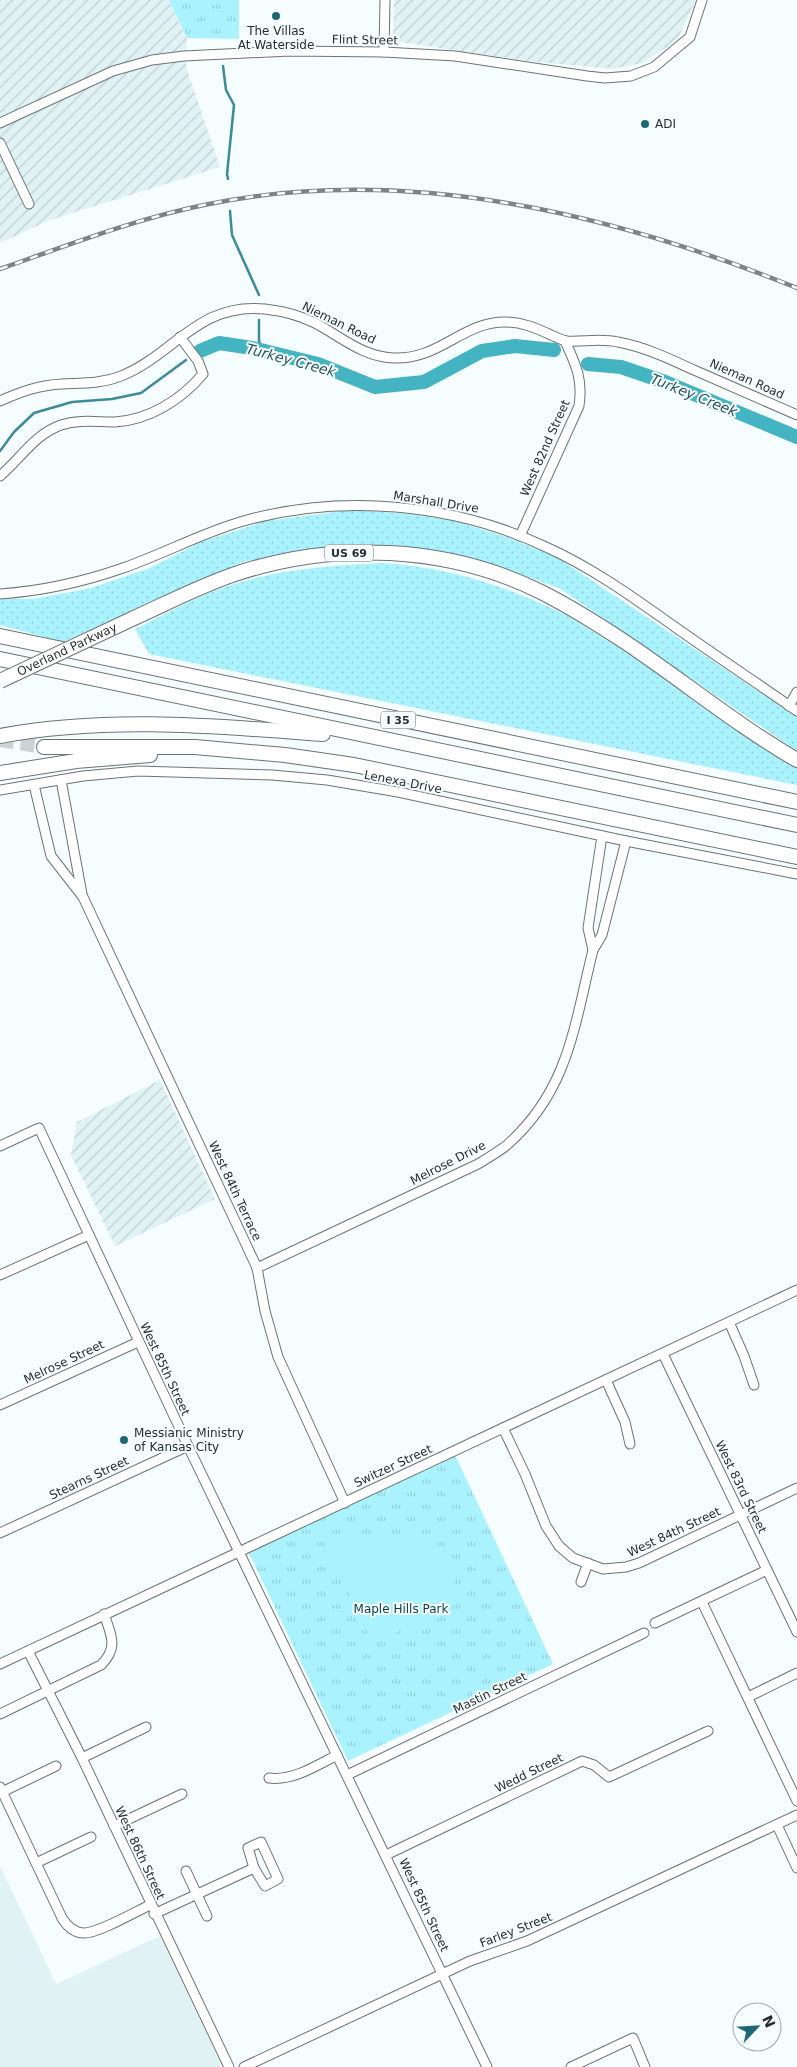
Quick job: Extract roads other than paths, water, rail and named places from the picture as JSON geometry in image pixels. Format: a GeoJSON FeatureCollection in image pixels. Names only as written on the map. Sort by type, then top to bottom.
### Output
{"type":"FeatureCollection","features":[{"type":"Feature","properties":{"kind":"highway","name":"Overland Parkway"},"geometry":{"type":"LineString","coordinates":[[0,681],[134,618],[235,575],[305,557],[327,554],[381,552],[430,557],[460,563],[511,579],[566,605],[622,640],[762,738],[797,760]]}},
{"type":"Feature","properties":{"kind":"highway","name":"I 35"},"geometry":{"type":"LineString","coordinates":[[0,636],[797,802]]}},
{"type":"Feature","properties":{"kind":"highway","name":"I 35"},"geometry":{"type":"LineString","coordinates":[[0,659],[797,825]]}},
{"type":"Feature","properties":{"kind":"highway"},"geometry":{"type":"LineString","coordinates":[[0,736],[71,727],[146,724],[377,738]]}},
{"type":"Feature","properties":{"kind":"highway"},"geometry":{"type":"LineString","coordinates":[[44,746],[195,746],[285,755],[354,765],[797,857]]}},
{"type":"Feature","properties":{"kind":"highway"},"geometry":{"type":"LineString","coordinates":[[0,773],[76,760],[149,754],[285,755]]}},
{"type":"Feature","properties":{"kind":"street"},"geometry":{"type":"LineString","coordinates":[[384,52],[385,0]]}},
{"type":"Feature","properties":{"kind":"street","name":"Flint Street"},"geometry":{"type":"LineString","coordinates":[[0,124],[113,71],[152,60],[193,55],[256,52],[384,52],[455,56],[605,78],[631,76],[654,67],[690,37],[702,0]]}},
{"type":"Feature","properties":{"kind":"street"},"geometry":{"type":"LineString","coordinates":[[0,143],[29,204]]}},
{"type":"Feature","properties":{"kind":"street","name":"Nieman Road"},"geometry":{"type":"LineString","coordinates":[[0,401],[21,392],[43,386],[97,383],[114,379],[144,364],[204,321],[216,315],[253,309],[282,312],[301,317],[363,351],[389,358],[403,358],[428,353],[477,327],[507,322],[522,324],[565,341],[595,339],[637,346],[797,415]]}},
{"type":"Feature","properties":{"kind":"street"},"geometry":{"type":"LineString","coordinates":[[0,476],[38,438],[50,430],[75,422],[130,421],[142,418],[163,407],[194,384],[203,374],[198,361],[180,337]]}},
{"type":"Feature","properties":{"kind":"street","name":"West 82nd Street"},"geometry":{"type":"LineString","coordinates":[[520,536],[579,406],[581,393],[579,375],[565,341]]}},
{"type":"Feature","properties":{"kind":"street","name":"Marshall Drive"},"geometry":{"type":"LineString","coordinates":[[0,594],[50,588],[91,578],[124,568],[199,536],[241,522],[303,509],[373,506],[420,510],[483,523],[520,536],[570,558],[598,575],[797,712]]}},
{"type":"Feature","properties":{"kind":"street"},"geometry":{"type":"LineString","coordinates":[[789,706],[797,692]]}},
{"type":"Feature","properties":{"kind":"street","name":"Lenexa Drive"},"geometry":{"type":"LineString","coordinates":[[0,790],[83,776],[138,771],[272,775],[327,780],[398,792],[626,842],[797,874]]}},
{"type":"Feature","properties":{"kind":"street","name":"West 84th Terrace"},"geometry":{"type":"LineString","coordinates":[[61,780],[83,897]]}},
{"type":"Feature","properties":{"kind":"street","name":"West 84th Terrace"},"geometry":{"type":"LineString","coordinates":[[34,785],[51,856],[83,897],[257,1268],[265,1311],[278,1357],[345,1503]]}},
{"type":"Feature","properties":{"kind":"street","name":"Melrose Drive"},"geometry":{"type":"LineString","coordinates":[[593,950],[588,928],[602,836]]}},
{"type":"Feature","properties":{"kind":"street","name":"Melrose Drive"},"geometry":{"type":"LineString","coordinates":[[257,1268],[478,1164],[505,1146],[520,1133],[546,1101],[565,1064],[593,950],[602,934],[626,842]]}},
{"type":"Feature","properties":{"kind":"street","name":"West 85th Street"},"geometry":{"type":"LineString","coordinates":[[0,1146],[39,1128],[138,1342],[487,2067]]}},
{"type":"Feature","properties":{"kind":"street"},"geometry":{"type":"LineString","coordinates":[[0,1275],[89,1235]]}},
{"type":"Feature","properties":{"kind":"street","name":"Switzer Street"},"geometry":{"type":"LineString","coordinates":[[0,1664],[797,1290]]}},
{"type":"Feature","properties":{"kind":"street"},"geometry":{"type":"LineString","coordinates":[[728,1322],[744,1356],[754,1386]]}},
{"type":"Feature","properties":{"kind":"street","name":"Melrose Street"},"geometry":{"type":"LineString","coordinates":[[0,1406],[138,1342]]}},
{"type":"Feature","properties":{"kind":"street","name":"West 83rd Street"},"geometry":{"type":"LineString","coordinates":[[663,1354],[797,1632]]}},
{"type":"Feature","properties":{"kind":"street"},"geometry":{"type":"LineString","coordinates":[[606,1380],[625,1422],[630,1444]]}},
{"type":"Feature","properties":{"kind":"street","name":"West 84th Street"},"geometry":{"type":"LineString","coordinates":[[503,1428],[552,1538],[573,1558],[603,1568],[614,1569],[639,1563],[797,1488]]}},
{"type":"Feature","properties":{"kind":"street","name":"Stearns Street"},"geometry":{"type":"LineString","coordinates":[[0,1534],[188,1446]]}},
{"type":"Feature","properties":{"kind":"street"},"geometry":{"type":"LineString","coordinates":[[581,1582],[588,1563]]}},
{"type":"Feature","properties":{"kind":"street"},"geometry":{"type":"LineString","coordinates":[[655,1624],[767,1570]]}},
{"type":"Feature","properties":{"kind":"street"},"geometry":{"type":"LineString","coordinates":[[702,1602],[797,1801]]}},
{"type":"Feature","properties":{"kind":"street"},"geometry":{"type":"LineString","coordinates":[[0,1714],[101,1665],[108,1659],[113,1643],[104,1614]]}},
{"type":"Feature","properties":{"kind":"street","name":"Mastin Street"},"geometry":{"type":"LineString","coordinates":[[347,1775],[644,1633]]}},
{"type":"Feature","properties":{"kind":"street","name":"West 86th Street"},"geometry":{"type":"LineString","coordinates":[[28,1651],[82,1758],[228,2067]]}},
{"type":"Feature","properties":{"kind":"street"},"geometry":{"type":"LineString","coordinates":[[748,1697],[797,1673]]}},
{"type":"Feature","properties":{"kind":"street"},"geometry":{"type":"LineString","coordinates":[[82,1758],[146,1726]]}},
{"type":"Feature","properties":{"kind":"street","name":"Wedd Street"},"geometry":{"type":"LineString","coordinates":[[386,1855],[582,1762],[594,1765],[609,1777],[708,1731]]}},
{"type":"Feature","properties":{"kind":"street"},"geometry":{"type":"LineString","coordinates":[[269,1778],[280,1779],[290,1777],[337,1755]]}},
{"type":"Feature","properties":{"kind":"street"},"geometry":{"type":"LineString","coordinates":[[56,1766],[1,1789],[62,1918],[74,1930],[84,1933],[95,1931],[197,1894],[254,1868]]}},
{"type":"Feature","properties":{"kind":"street"},"geometry":{"type":"LineString","coordinates":[[114,1826],[182,1794]]}},
{"type":"Feature","properties":{"kind":"street","name":"Farley Street"},"geometry":{"type":"LineString","coordinates":[[244,2067],[470,1961],[527,1941],[797,1815]]}},
{"type":"Feature","properties":{"kind":"street"},"geometry":{"type":"LineString","coordinates":[[777,1825],[797,1868]]}},
{"type":"Feature","properties":{"kind":"street"},"geometry":{"type":"LineString","coordinates":[[36,1863],[91,1837]]}},
{"type":"Feature","properties":{"kind":"street"},"geometry":{"type":"LineString","coordinates":[[260,1842],[278,1879],[265,1886],[254,1868],[248,1848],[260,1842]]}},
{"type":"Feature","properties":{"kind":"street"},"geometry":{"type":"LineString","coordinates":[[186,1871],[207,1916]]}},
{"type":"Feature","properties":{"kind":"street"},"geometry":{"type":"LineString","coordinates":[[571,2067],[633,2038],[645,2067]]}},
{"type":"Feature","properties":{"kind":"waterway"},"geometry":{"type":"LineString","coordinates":[[223,66],[226,90],[234,105],[228,179]]}},
{"type":"Feature","properties":{"kind":"waterway"},"geometry":{"type":"LineString","coordinates":[[230,211],[232,235],[259,295]]}},
{"type":"Feature","properties":{"kind":"waterway"},"geometry":{"type":"LineString","coordinates":[[259,320],[259,341],[263,351]]}},
{"type":"Feature","properties":{"kind":"waterway","name":"Turkey Creek"},"geometry":{"type":"LineString","coordinates":[[200,351],[219,343],[252,348],[318,364],[375,387],[424,382],[482,351],[515,346],[554,350]]}},
{"type":"Feature","properties":{"kind":"waterway","name":"Turkey Creek"},"geometry":{"type":"LineString","coordinates":[[0,451],[14,432],[34,413],[72,402],[112,399],[141,393],[186,360]]}},
{"type":"Feature","properties":{"kind":"waterway","name":"Turkey Creek"},"geometry":{"type":"LineString","coordinates":[[588,364],[621,367],[665,382],[797,437]]}},
{"type":"Feature","properties":{"kind":"tunnel"},"geometry":{"type":"LineString","coordinates":[[0,740],[44,747]]}},
{"type":"Feature","properties":{"kind":"railway"},"geometry":{"type":"LineString","coordinates":[[0,269],[103,233],[209,204],[284,193],[359,190],[434,193],[508,203],[582,218],[655,238],[797,288]]}},
{"type":"Feature","properties":{"kind":"place","name":"The Villas At Waterside"},"geometry":{"type":"Point","coordinates":[276,16]}},
{"type":"Feature","properties":{"kind":"place","name":"ADI"},"geometry":{"type":"Point","coordinates":[645,124]}},
{"type":"Feature","properties":{"kind":"place","name":"Messianic Ministry of Kansas City"},"geometry":{"type":"Point","coordinates":[124,1440]}},
{"type":"Feature","properties":{"kind":"park label","name":"Maple Hills Park"},"geometry":{"type":"Point","coordinates":[401,1609]}}]}
